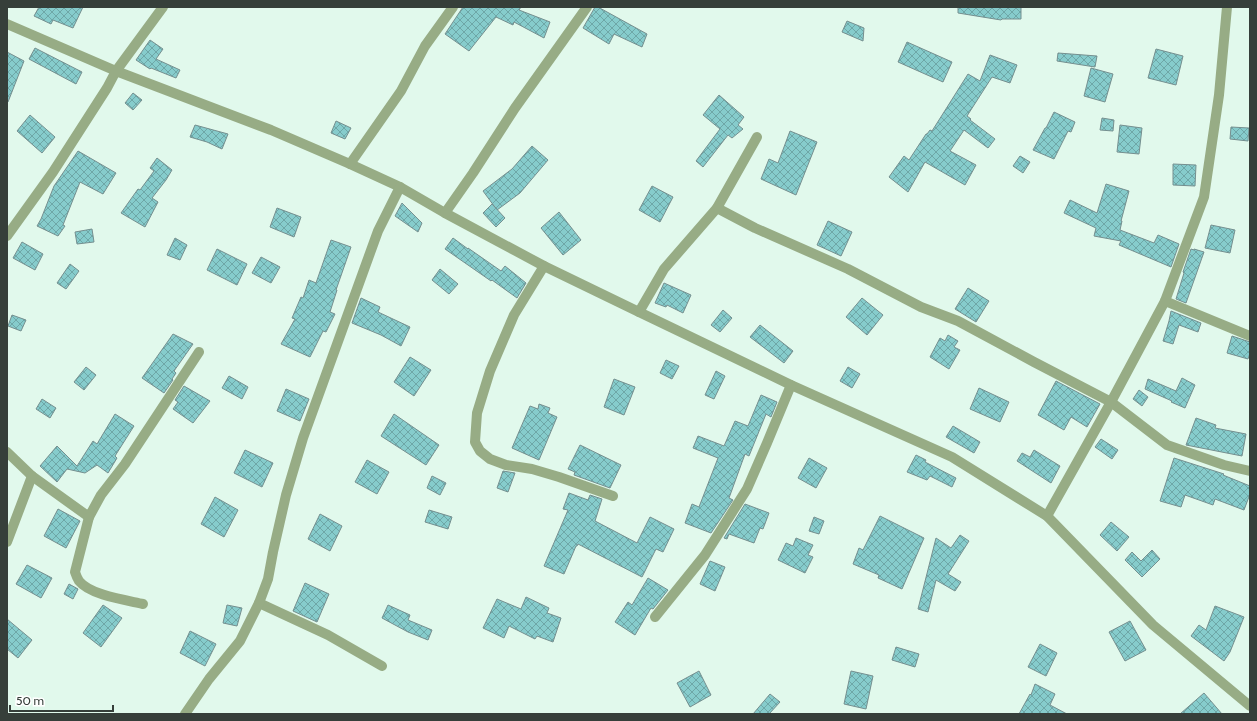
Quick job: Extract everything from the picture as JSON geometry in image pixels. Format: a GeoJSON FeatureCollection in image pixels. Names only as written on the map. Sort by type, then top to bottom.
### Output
{"type":"FeatureCollection","features":[{"type":"Feature","properties":{"kind":"street"},"geometry":{"type":"LineString","coordinates":[[7,236],[53,172],[107,88],[116,71],[163,7]]}},
{"type":"Feature","properties":{"kind":"street"},"geometry":{"type":"LineString","coordinates":[[350,164],[401,91],[425,46],[452,7]]}},
{"type":"Feature","properties":{"kind":"street"},"geometry":{"type":"LineString","coordinates":[[445,213],[515,108],[587,7]]}},
{"type":"Feature","properties":{"kind":"street"},"geometry":{"type":"LineString","coordinates":[[1047,516],[1111,402],[1165,301],[1204,197],[1219,95],[1227,7]]}},
{"type":"Feature","properties":{"kind":"street"},"geometry":{"type":"LineString","coordinates":[[7,24],[116,71],[271,130],[350,164],[400,188],[544,266],[791,384],[952,457],[1047,516],[1153,626],[1250,706]]}},
{"type":"Feature","properties":{"kind":"street"},"geometry":{"type":"LineString","coordinates":[[640,312],[664,269],[717,208],[757,137]]}},
{"type":"Feature","properties":{"kind":"street"},"geometry":{"type":"LineString","coordinates":[[186,714],[209,679],[240,641],[259,603],[268,579],[286,496],[303,438],[378,232],[400,188]]}},
{"type":"Feature","properties":{"kind":"street"},"geometry":{"type":"LineString","coordinates":[[717,208],[755,228],[848,269],[921,307],[958,322],[1111,402],[1167,445],[1224,465],[1250,471]]}},
{"type":"Feature","properties":{"kind":"street"},"geometry":{"type":"LineString","coordinates":[[544,266],[514,315],[490,371],[477,413],[475,442],[480,451],[490,459],[506,465],[532,469],[559,477],[613,496]]}},
{"type":"Feature","properties":{"kind":"street"},"geometry":{"type":"LineString","coordinates":[[1165,301],[1250,336]]}},
{"type":"Feature","properties":{"kind":"street"},"geometry":{"type":"LineString","coordinates":[[143,604],[94,592],[78,580],[75,572],[89,517],[101,495],[125,464],[199,352]]}},
{"type":"Feature","properties":{"kind":"street"},"geometry":{"type":"LineString","coordinates":[[655,618],[705,555],[747,489],[768,443],[791,384]]}},
{"type":"Feature","properties":{"kind":"street"},"geometry":{"type":"LineString","coordinates":[[7,452],[32,476],[89,517]]}},
{"type":"Feature","properties":{"kind":"street"},"geometry":{"type":"LineString","coordinates":[[7,542],[32,476]]}},
{"type":"Feature","properties":{"kind":"street"},"geometry":{"type":"LineString","coordinates":[[259,603],[328,635],[382,666]]}},
{"type":"Feature","properties":{"kind":"building"},"geometry":{"type":"Polygon","coordinates":[[[39,7],[83,7],[73,28],[53,20],[51,24],[34,16],[39,7]]]}},
{"type":"Feature","properties":{"kind":"building"},"geometry":{"type":"Polygon","coordinates":[[[463,7],[521,7],[519,10],[550,22],[544,38],[514,22],[513,25],[496,17],[469,51],[445,34],[463,7]]]}},
{"type":"Feature","properties":{"kind":"building"},"geometry":{"type":"Polygon","coordinates":[[[595,7],[598,7],[647,34],[642,47],[614,34],[609,44],[583,28],[595,7]]]}},
{"type":"Feature","properties":{"kind":"building"},"geometry":{"type":"Polygon","coordinates":[[[958,7],[1021,7],[1021,19],[1001,20],[958,13],[958,7]]]}},
{"type":"Feature","properties":{"kind":"building"},"geometry":{"type":"Polygon","coordinates":[[[847,21],[864,28],[863,41],[842,32],[847,21]]]}},
{"type":"Feature","properties":{"kind":"building"},"geometry":{"type":"Polygon","coordinates":[[[150,40],[163,49],[156,59],[180,70],[176,78],[151,68],[150,69],[136,60],[150,40]]]}},
{"type":"Feature","properties":{"kind":"building"},"geometry":{"type":"Polygon","coordinates":[[[907,42],[952,62],[943,82],[898,62],[907,42]]]}},
{"type":"Feature","properties":{"kind":"building"},"geometry":{"type":"Polygon","coordinates":[[[35,48],[82,72],[76,84],[29,59],[35,48]]]}},
{"type":"Feature","properties":{"kind":"building"},"geometry":{"type":"Polygon","coordinates":[[[1156,49],[1183,56],[1176,85],[1148,78],[1156,49]]]}},
{"type":"Feature","properties":{"kind":"building"},"geometry":{"type":"Polygon","coordinates":[[[7,52],[24,61],[8,102],[7,102],[7,52]]]}},
{"type":"Feature","properties":{"kind":"building"},"geometry":{"type":"Polygon","coordinates":[[[1058,53],[1097,56],[1095,67],[1057,61],[1058,53]]]}},
{"type":"Feature","properties":{"kind":"building"},"geometry":{"type":"Polygon","coordinates":[[[990,55],[1017,65],[1010,83],[992,77],[967,116],[995,139],[988,148],[964,130],[950,151],[976,165],[965,185],[925,162],[908,192],[889,177],[904,156],[909,160],[926,134],[930,130],[932,131],[968,74],[980,81],[990,55]]]}},
{"type":"Feature","properties":{"kind":"building"},"geometry":{"type":"Polygon","coordinates":[[[1091,68],[1113,74],[1105,102],[1084,96],[1091,68]]]}},
{"type":"Feature","properties":{"kind":"building"},"geometry":{"type":"Polygon","coordinates":[[[133,93],[142,100],[133,110],[125,103],[133,93]]]}},
{"type":"Feature","properties":{"kind":"building"},"geometry":{"type":"Polygon","coordinates":[[[719,95],[744,117],[738,125],[743,129],[732,138],[728,135],[703,167],[696,161],[720,129],[703,115],[719,95]]]}},
{"type":"Feature","properties":{"kind":"building"},"geometry":{"type":"Polygon","coordinates":[[[1054,112],[1075,122],[1071,132],[1068,131],[1054,159],[1033,150],[1054,112]]]}},
{"type":"Feature","properties":{"kind":"building"},"geometry":{"type":"Polygon","coordinates":[[[30,115],[55,137],[42,153],[17,131],[30,115]]]}},
{"type":"Feature","properties":{"kind":"building"},"geometry":{"type":"Polygon","coordinates":[[[1102,118],[1114,120],[1113,131],[1100,130],[1102,118]]]}},
{"type":"Feature","properties":{"kind":"building"},"geometry":{"type":"Polygon","coordinates":[[[336,121],[351,128],[345,139],[331,133],[336,121]]]}},
{"type":"Feature","properties":{"kind":"building"},"geometry":{"type":"Polygon","coordinates":[[[195,125],[228,134],[222,149],[207,142],[190,137],[195,125]]]}},
{"type":"Feature","properties":{"kind":"building"},"geometry":{"type":"Polygon","coordinates":[[[1120,125],[1142,128],[1139,154],[1117,152],[1120,125]]]}},
{"type":"Feature","properties":{"kind":"building"},"geometry":{"type":"Polygon","coordinates":[[[1231,127],[1249,128],[1248,141],[1230,139],[1231,127]]]}},
{"type":"Feature","properties":{"kind":"building"},"geometry":{"type":"Polygon","coordinates":[[[790,131],[817,142],[796,195],[761,179],[769,159],[778,163],[790,131]]]}},
{"type":"Feature","properties":{"kind":"building"},"geometry":{"type":"Polygon","coordinates":[[[532,146],[548,160],[520,193],[497,210],[483,191],[512,169],[532,146]]]}},
{"type":"Feature","properties":{"kind":"building"},"geometry":{"type":"Polygon","coordinates":[[[78,151],[116,173],[103,194],[80,182],[63,225],[65,226],[58,236],[37,226],[54,186],[78,151]]]}},
{"type":"Feature","properties":{"kind":"building"},"geometry":{"type":"Polygon","coordinates":[[[1020,156],[1030,162],[1023,173],[1013,166],[1020,156]]]}},
{"type":"Feature","properties":{"kind":"building"},"geometry":{"type":"Polygon","coordinates":[[[157,158],[172,170],[152,198],[158,202],[145,227],[121,213],[138,189],[140,190],[154,171],[150,168],[157,158]]]}},
{"type":"Feature","properties":{"kind":"building"},"geometry":{"type":"Polygon","coordinates":[[[1173,164],[1196,165],[1195,186],[1173,185],[1173,164]]]}},
{"type":"Feature","properties":{"kind":"building"},"geometry":{"type":"Polygon","coordinates":[[[1106,184],[1129,191],[1120,230],[1154,243],[1158,235],[1179,244],[1171,267],[1119,245],[1121,241],[1094,236],[1096,228],[1064,213],[1070,200],[1097,213],[1106,184]]]}},
{"type":"Feature","properties":{"kind":"building"},"geometry":{"type":"Polygon","coordinates":[[[652,186],[673,197],[660,222],[639,210],[652,186]]]}},
{"type":"Feature","properties":{"kind":"building"},"geometry":{"type":"Polygon","coordinates":[[[402,203],[422,223],[418,232],[395,216],[402,203]]]}},
{"type":"Feature","properties":{"kind":"building"},"geometry":{"type":"Polygon","coordinates":[[[492,204],[505,218],[496,227],[483,213],[492,204]]]}},
{"type":"Feature","properties":{"kind":"building"},"geometry":{"type":"Polygon","coordinates":[[[277,208],[301,217],[294,237],[270,227],[277,208]]]}},
{"type":"Feature","properties":{"kind":"building"},"geometry":{"type":"Polygon","coordinates":[[[559,212],[581,240],[563,255],[541,228],[559,212]]]}},
{"type":"Feature","properties":{"kind":"building"},"geometry":{"type":"Polygon","coordinates":[[[828,221],[852,232],[841,256],[817,245],[828,221]]]}},
{"type":"Feature","properties":{"kind":"building"},"geometry":{"type":"Polygon","coordinates":[[[1211,225],[1235,230],[1230,253],[1205,248],[1211,225]]]}},
{"type":"Feature","properties":{"kind":"building"},"geometry":{"type":"Polygon","coordinates":[[[92,229],[94,242],[77,244],[75,232],[92,229]]]}},
{"type":"Feature","properties":{"kind":"building"},"geometry":{"type":"Polygon","coordinates":[[[175,238],[187,245],[180,260],[167,255],[175,238]]]}},
{"type":"Feature","properties":{"kind":"building"},"geometry":{"type":"Polygon","coordinates":[[[453,238],[501,271],[505,266],[526,283],[517,298],[445,249],[453,238]]]}},
{"type":"Feature","properties":{"kind":"building"},"geometry":{"type":"Polygon","coordinates":[[[331,240],[351,247],[330,312],[335,314],[326,332],[323,331],[310,357],[281,344],[295,319],[292,318],[301,297],[303,298],[309,280],[316,283],[331,240]]]}},
{"type":"Feature","properties":{"kind":"building"},"geometry":{"type":"Polygon","coordinates":[[[22,242],[43,254],[35,270],[13,258],[22,242]]]}},
{"type":"Feature","properties":{"kind":"building"},"geometry":{"type":"Polygon","coordinates":[[[217,249],[247,264],[237,285],[207,270],[217,249]]]}},
{"type":"Feature","properties":{"kind":"building"},"geometry":{"type":"Polygon","coordinates":[[[1191,249],[1204,252],[1186,303],[1176,299],[1191,249]]]}},
{"type":"Feature","properties":{"kind":"building"},"geometry":{"type":"Polygon","coordinates":[[[261,257],[280,267],[271,283],[252,273],[261,257]]]}},
{"type":"Feature","properties":{"kind":"building"},"geometry":{"type":"Polygon","coordinates":[[[70,264],[79,271],[66,289],[57,283],[70,264]]]}},
{"type":"Feature","properties":{"kind":"building"},"geometry":{"type":"Polygon","coordinates":[[[440,269],[458,284],[449,294],[432,280],[440,269]]]}},
{"type":"Feature","properties":{"kind":"building"},"geometry":{"type":"Polygon","coordinates":[[[664,283],[691,295],[683,313],[667,305],[666,307],[655,303],[664,283]]]}},
{"type":"Feature","properties":{"kind":"building"},"geometry":{"type":"Polygon","coordinates":[[[968,288],[989,301],[976,322],[955,309],[968,288]]]}},
{"type":"Feature","properties":{"kind":"building"},"geometry":{"type":"Polygon","coordinates":[[[361,298],[380,307],[378,312],[410,327],[401,346],[381,335],[352,323],[361,298]]]}},
{"type":"Feature","properties":{"kind":"building"},"geometry":{"type":"Polygon","coordinates":[[[862,298],[883,315],[867,335],[846,317],[862,298]]]}},
{"type":"Feature","properties":{"kind":"building"},"geometry":{"type":"Polygon","coordinates":[[[723,310],[732,318],[720,332],[711,325],[723,310]]]}},
{"type":"Feature","properties":{"kind":"building"},"geometry":{"type":"Polygon","coordinates":[[[1171,311],[1201,323],[1198,332],[1179,325],[1173,344],[1163,341],[1171,311]]]}},
{"type":"Feature","properties":{"kind":"building"},"geometry":{"type":"Polygon","coordinates":[[[12,315],[26,320],[21,331],[8,326],[12,315]]]}},
{"type":"Feature","properties":{"kind":"building"},"geometry":{"type":"Polygon","coordinates":[[[760,325],[793,351],[784,363],[750,337],[760,325]]]}},
{"type":"Feature","properties":{"kind":"building"},"geometry":{"type":"Polygon","coordinates":[[[173,334],[193,344],[174,371],[176,373],[172,379],[173,380],[164,393],[142,378],[173,334]]]}},
{"type":"Feature","properties":{"kind":"building"},"geometry":{"type":"Polygon","coordinates":[[[948,335],[958,341],[954,347],[960,350],[949,369],[930,357],[940,338],[945,341],[948,335]]]}},
{"type":"Feature","properties":{"kind":"building"},"geometry":{"type":"Polygon","coordinates":[[[1232,336],[1250,342],[1250,353],[1248,359],[1227,353],[1232,336]]]}},
{"type":"Feature","properties":{"kind":"building"},"geometry":{"type":"Polygon","coordinates":[[[410,357],[431,370],[414,396],[394,382],[410,357]]]}},
{"type":"Feature","properties":{"kind":"building"},"geometry":{"type":"Polygon","coordinates":[[[666,360],[679,366],[672,379],[660,373],[666,360]]]}},
{"type":"Feature","properties":{"kind":"building"},"geometry":{"type":"Polygon","coordinates":[[[86,367],[96,375],[84,390],[74,382],[86,367]]]}},
{"type":"Feature","properties":{"kind":"building"},"geometry":{"type":"Polygon","coordinates":[[[848,367],[860,374],[852,388],[840,381],[848,367]]]}},
{"type":"Feature","properties":{"kind":"building"},"geometry":{"type":"Polygon","coordinates":[[[716,371],[725,376],[714,399],[705,395],[716,371]]]}},
{"type":"Feature","properties":{"kind":"building"},"geometry":{"type":"Polygon","coordinates":[[[229,376],[248,387],[242,399],[222,388],[229,376]]]}},
{"type":"Feature","properties":{"kind":"building"},"geometry":{"type":"Polygon","coordinates":[[[1182,378],[1195,385],[1185,408],[1145,389],[1148,379],[1176,391],[1182,378]]]}},
{"type":"Feature","properties":{"kind":"building"},"geometry":{"type":"Polygon","coordinates":[[[614,379],[635,387],[624,415],[604,407],[614,379]]]}},
{"type":"Feature","properties":{"kind":"building"},"geometry":{"type":"Polygon","coordinates":[[[1056,381],[1100,404],[1087,427],[1071,417],[1064,430],[1038,415],[1056,381]]]}},
{"type":"Feature","properties":{"kind":"building"},"geometry":{"type":"Polygon","coordinates":[[[184,386],[210,401],[193,423],[173,409],[178,402],[175,400],[184,386]]]}},
{"type":"Feature","properties":{"kind":"building"},"geometry":{"type":"Polygon","coordinates":[[[979,388],[1009,402],[1000,422],[970,409],[979,388]]]}},
{"type":"Feature","properties":{"kind":"building"},"geometry":{"type":"Polygon","coordinates":[[[286,389],[309,399],[300,421],[277,411],[286,389]]]}},
{"type":"Feature","properties":{"kind":"building"},"geometry":{"type":"Polygon","coordinates":[[[1139,390],[1148,397],[1142,406],[1133,399],[1139,390]]]}},
{"type":"Feature","properties":{"kind":"building"},"geometry":{"type":"Polygon","coordinates":[[[761,395],[777,402],[771,417],[766,414],[749,456],[745,454],[729,498],[733,500],[711,533],[685,523],[692,504],[699,507],[718,458],[693,448],[698,436],[724,446],[735,421],[748,426],[761,395]]]}},
{"type":"Feature","properties":{"kind":"building"},"geometry":{"type":"Polygon","coordinates":[[[42,399],[56,408],[50,418],[36,409],[42,399]]]}},
{"type":"Feature","properties":{"kind":"building"},"geometry":{"type":"Polygon","coordinates":[[[539,404],[550,408],[548,413],[557,417],[539,460],[512,448],[530,406],[538,409],[539,404]]]}},
{"type":"Feature","properties":{"kind":"building"},"geometry":{"type":"Polygon","coordinates":[[[115,414],[134,426],[115,456],[117,458],[108,473],[97,465],[85,473],[67,469],[57,482],[40,466],[57,446],[77,466],[93,441],[97,444],[115,414]]]}},
{"type":"Feature","properties":{"kind":"building"},"geometry":{"type":"Polygon","coordinates":[[[394,414],[439,445],[426,465],[381,436],[394,414]]]}},
{"type":"Feature","properties":{"kind":"building"},"geometry":{"type":"Polygon","coordinates":[[[1196,418],[1216,425],[1215,428],[1246,434],[1242,456],[1186,445],[1196,418]]]}},
{"type":"Feature","properties":{"kind":"building"},"geometry":{"type":"Polygon","coordinates":[[[953,426],[980,442],[974,453],[946,437],[953,426]]]}},
{"type":"Feature","properties":{"kind":"building"},"geometry":{"type":"Polygon","coordinates":[[[1101,439],[1118,450],[1112,459],[1095,447],[1101,439]]]}},
{"type":"Feature","properties":{"kind":"building"},"geometry":{"type":"Polygon","coordinates":[[[580,445],[621,465],[610,488],[574,475],[575,472],[568,469],[580,445]]]}},
{"type":"Feature","properties":{"kind":"building"},"geometry":{"type":"Polygon","coordinates":[[[245,450],[273,463],[262,487],[234,473],[245,450]]]}},
{"type":"Feature","properties":{"kind":"building"},"geometry":{"type":"Polygon","coordinates":[[[1034,450],[1060,466],[1051,483],[1017,461],[1022,453],[1030,457],[1034,450]]]}},
{"type":"Feature","properties":{"kind":"building"},"geometry":{"type":"Polygon","coordinates":[[[916,455],[926,460],[925,462],[956,478],[952,487],[930,476],[927,480],[907,472],[916,455]]]}},
{"type":"Feature","properties":{"kind":"building"},"geometry":{"type":"Polygon","coordinates":[[[809,458],[827,468],[816,488],[798,478],[809,458]]]}},
{"type":"Feature","properties":{"kind":"building"},"geometry":{"type":"Polygon","coordinates":[[[1174,458],[1224,474],[1223,475],[1250,486],[1250,494],[1244,510],[1215,499],[1213,505],[1185,495],[1181,507],[1160,501],[1174,458]]]}},
{"type":"Feature","properties":{"kind":"building"},"geometry":{"type":"Polygon","coordinates":[[[367,460],[389,472],[377,494],[355,482],[367,460]]]}},
{"type":"Feature","properties":{"kind":"building"},"geometry":{"type":"Polygon","coordinates":[[[503,471],[515,473],[508,492],[497,488],[503,471]]]}},
{"type":"Feature","properties":{"kind":"building"},"geometry":{"type":"Polygon","coordinates":[[[432,476],[446,483],[440,495],[427,488],[432,476]]]}},
{"type":"Feature","properties":{"kind":"building"},"geometry":{"type":"Polygon","coordinates":[[[569,493],[588,500],[590,495],[602,499],[595,521],[637,543],[650,517],[674,529],[663,552],[656,549],[642,577],[578,544],[564,574],[544,566],[568,510],[563,509],[569,493]]]}},
{"type":"Feature","properties":{"kind":"building"},"geometry":{"type":"Polygon","coordinates":[[[215,497],[238,510],[224,537],[201,524],[215,497]]]}},
{"type":"Feature","properties":{"kind":"building"},"geometry":{"type":"Polygon","coordinates":[[[745,504],[769,513],[763,529],[760,528],[754,543],[729,534],[727,539],[724,538],[745,504]]]}},
{"type":"Feature","properties":{"kind":"building"},"geometry":{"type":"Polygon","coordinates":[[[58,509],[80,521],[66,548],[44,536],[58,509]]]}},
{"type":"Feature","properties":{"kind":"building"},"geometry":{"type":"Polygon","coordinates":[[[429,510],[452,517],[448,529],[425,522],[429,510]]]}},
{"type":"Feature","properties":{"kind":"building"},"geometry":{"type":"Polygon","coordinates":[[[320,514],[342,526],[330,551],[308,539],[320,514]]]}},
{"type":"Feature","properties":{"kind":"building"},"geometry":{"type":"Polygon","coordinates":[[[880,516],[924,538],[902,589],[878,578],[879,575],[853,564],[859,548],[863,550],[880,516]]]}},
{"type":"Feature","properties":{"kind":"building"},"geometry":{"type":"Polygon","coordinates":[[[814,517],[824,521],[819,534],[809,531],[814,517]]]}},
{"type":"Feature","properties":{"kind":"building"},"geometry":{"type":"Polygon","coordinates":[[[1111,522],[1129,537],[1117,551],[1100,535],[1111,522]]]}},
{"type":"Feature","properties":{"kind":"building"},"geometry":{"type":"Polygon","coordinates":[[[960,535],[969,541],[948,574],[961,582],[955,591],[936,580],[928,612],[918,609],[936,538],[951,548],[960,535]]]}},
{"type":"Feature","properties":{"kind":"building"},"geometry":{"type":"Polygon","coordinates":[[[796,538],[813,545],[808,555],[813,557],[805,573],[778,560],[786,543],[793,546],[796,538]]]}},
{"type":"Feature","properties":{"kind":"building"},"geometry":{"type":"Polygon","coordinates":[[[1152,550],[1160,559],[1142,577],[1125,560],[1132,552],[1141,561],[1152,550]]]}},
{"type":"Feature","properties":{"kind":"building"},"geometry":{"type":"Polygon","coordinates":[[[710,561],[725,567],[715,591],[700,584],[710,561]]]}},
{"type":"Feature","properties":{"kind":"building"},"geometry":{"type":"Polygon","coordinates":[[[27,565],[52,578],[41,598],[16,584],[27,565]]]}},
{"type":"Feature","properties":{"kind":"building"},"geometry":{"type":"Polygon","coordinates":[[[648,578],[668,590],[653,609],[651,608],[635,635],[615,622],[628,602],[632,605],[648,578]]]}},
{"type":"Feature","properties":{"kind":"building"},"geometry":{"type":"Polygon","coordinates":[[[305,583],[329,594],[317,622],[293,611],[305,583]]]}},
{"type":"Feature","properties":{"kind":"building"},"geometry":{"type":"Polygon","coordinates":[[[69,584],[78,589],[73,599],[64,594],[69,584]]]}},
{"type":"Feature","properties":{"kind":"building"},"geometry":{"type":"Polygon","coordinates":[[[526,597],[549,608],[547,613],[561,618],[553,642],[537,636],[535,639],[509,626],[504,638],[483,628],[497,599],[521,609],[526,597]]]}},
{"type":"Feature","properties":{"kind":"building"},"geometry":{"type":"Polygon","coordinates":[[[103,605],[122,618],[101,647],[83,633],[103,605]]]}},
{"type":"Feature","properties":{"kind":"building"},"geometry":{"type":"Polygon","coordinates":[[[227,605],[242,608],[237,626],[223,623],[227,605]]]}},
{"type":"Feature","properties":{"kind":"building"},"geometry":{"type":"Polygon","coordinates":[[[388,605],[410,615],[408,620],[432,630],[428,640],[408,632],[382,618],[388,605]]]}},
{"type":"Feature","properties":{"kind":"building"},"geometry":{"type":"Polygon","coordinates":[[[1215,606],[1244,617],[1230,652],[1224,661],[1191,636],[1199,625],[1206,630],[1215,606]]]}},
{"type":"Feature","properties":{"kind":"building"},"geometry":{"type":"Polygon","coordinates":[[[7,619],[32,640],[18,658],[7,649],[7,619]]]}},
{"type":"Feature","properties":{"kind":"building"},"geometry":{"type":"Polygon","coordinates":[[[1130,621],[1146,650],[1125,661],[1109,632],[1130,621]]]}},
{"type":"Feature","properties":{"kind":"building"},"geometry":{"type":"Polygon","coordinates":[[[190,631],[216,644],[205,666],[180,653],[190,631]]]}},
{"type":"Feature","properties":{"kind":"building"},"geometry":{"type":"Polygon","coordinates":[[[1040,644],[1057,653],[1046,676],[1028,667],[1040,644]]]}},
{"type":"Feature","properties":{"kind":"building"},"geometry":{"type":"Polygon","coordinates":[[[896,647],[919,654],[915,667],[892,660],[896,647]]]}},
{"type":"Feature","properties":{"kind":"building"},"geometry":{"type":"Polygon","coordinates":[[[699,671],[711,695],[690,707],[677,683],[699,671]]]}},
{"type":"Feature","properties":{"kind":"building"},"geometry":{"type":"Polygon","coordinates":[[[851,671],[873,676],[866,709],[844,704],[851,671]]]}},
{"type":"Feature","properties":{"kind":"building"},"geometry":{"type":"Polygon","coordinates":[[[1035,684],[1055,694],[1050,705],[1067,714],[1019,714],[1030,694],[1031,695],[1035,684]]]}},
{"type":"Feature","properties":{"kind":"building"},"geometry":{"type":"Polygon","coordinates":[[[1204,693],[1222,714],[1180,714],[1204,693]]]}},
{"type":"Feature","properties":{"kind":"building"},"geometry":{"type":"Polygon","coordinates":[[[770,694],[780,702],[769,714],[753,714],[770,694]]]}}]}
